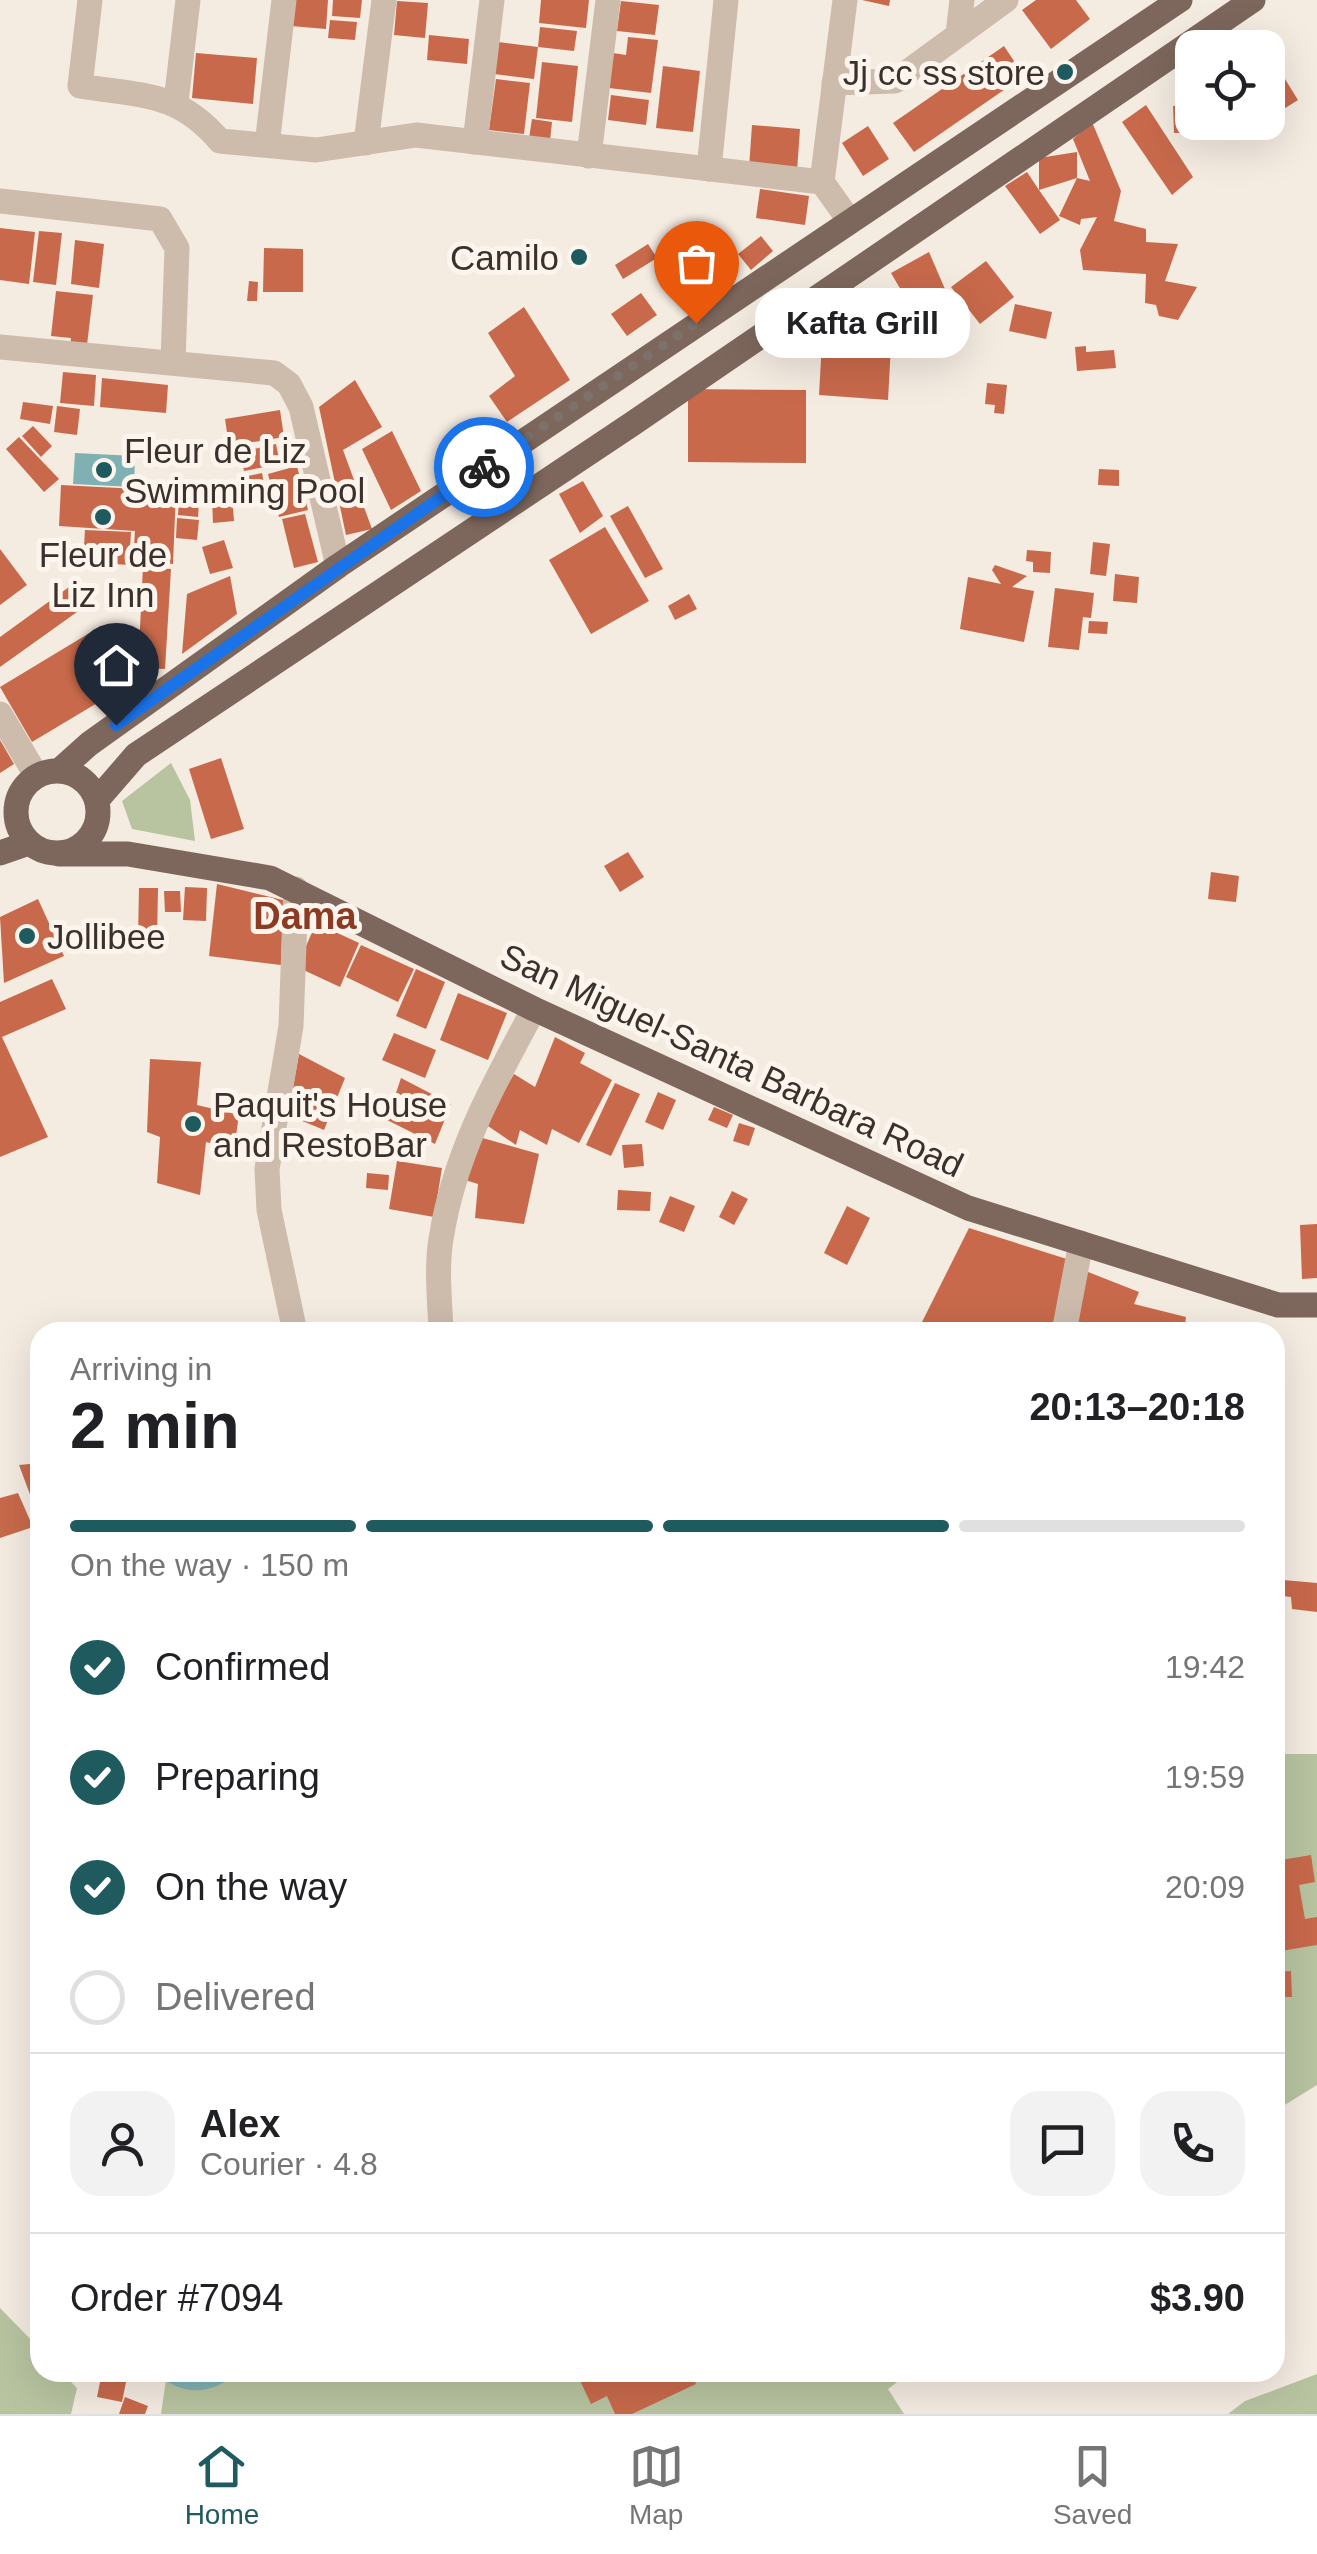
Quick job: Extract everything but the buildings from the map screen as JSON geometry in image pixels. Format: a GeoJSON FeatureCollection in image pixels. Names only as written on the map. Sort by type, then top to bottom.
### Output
{"type":"FeatureCollection","features":[{"type":"Feature","properties":{"kind":"main road"},"geometry":{"type":"LineString","coordinates":[[1180,0],[338,566],[29,784],[16,820],[30,843],[59,854],[85,843],[98,809],[136,755],[632,424],[1253,0]]}},
{"type":"Feature","properties":{"kind":"main road"},"geometry":{"type":"LineString","coordinates":[[436,500],[459,536]]}},
{"type":"Feature","properties":{"kind":"main road"},"geometry":{"type":"LineString","coordinates":[[29,784],[83,780],[128,854]]}},
{"type":"Feature","properties":{"kind":"main road"},"geometry":{"type":"LineString","coordinates":[[0,853],[30,843]]}},
{"type":"Feature","properties":{"kind":"main road","name":"San Miguel-Santa Barbara Road"},"geometry":{"type":"LineString","coordinates":[[59,854],[128,854],[270,878],[534,1009],[968,1208],[1278,1305],[1317,1305]]}},
{"type":"Feature","properties":{"kind":"street"},"geometry":{"type":"LineString","coordinates":[[90,0],[80,86],[176,102],[198,115],[220,140],[316,150],[416,136],[822,182]]}},
{"type":"Feature","properties":{"kind":"street"},"geometry":{"type":"LineString","coordinates":[[176,102],[188,0]]}},
{"type":"Feature","properties":{"kind":"street"},"geometry":{"type":"LineString","coordinates":[[267,145],[284,0]]}},
{"type":"Feature","properties":{"kind":"street"},"geometry":{"type":"LineString","coordinates":[[366,143],[384,0]]}},
{"type":"Feature","properties":{"kind":"street"},"geometry":{"type":"LineString","coordinates":[[475,142],[492,0]]}},
{"type":"Feature","properties":{"kind":"street"},"geometry":{"type":"LineString","coordinates":[[589,156],[608,0]]}},
{"type":"Feature","properties":{"kind":"street"},"geometry":{"type":"LineString","coordinates":[[709,170],[726,0]]}},
{"type":"Feature","properties":{"kind":"street"},"geometry":{"type":"LineString","coordinates":[[845,0],[822,182],[849,220]]}},
{"type":"Feature","properties":{"kind":"street"},"geometry":{"type":"LineString","coordinates":[[958,34],[962,0]]}},
{"type":"Feature","properties":{"kind":"street"},"geometry":{"type":"LineString","coordinates":[[834,84],[895,81],[1006,0]]}},
{"type":"Feature","properties":{"kind":"street"},"geometry":{"type":"LineString","coordinates":[[0,200],[160,219],[176,248],[173,362]]}},
{"type":"Feature","properties":{"kind":"street"},"geometry":{"type":"LineString","coordinates":[[0,347],[274,374],[290,384],[300,407],[338,566]]}},
{"type":"Feature","properties":{"kind":"street"},"geometry":{"type":"LineString","coordinates":[[0,714],[29,784]]}},
{"type":"Feature","properties":{"kind":"street"},"geometry":{"type":"LineString","coordinates":[[292,1322],[270,1210],[267,1169],[291,1026],[296,889]]}},
{"type":"Feature","properties":{"kind":"street"},"geometry":{"type":"LineString","coordinates":[[441,1322],[440,1242],[458,1164],[480,1108],[534,1009]]}},
{"type":"Feature","properties":{"kind":"street"},"geometry":{"type":"LineString","coordinates":[[1066,1322],[1081,1243]]}},
{"type":"Feature","properties":{"kind":"green space"},"geometry":{"type":"Polygon","coordinates":[[[171,763],[190,800],[195,841],[132,829],[122,801],[171,763]]]}},
{"type":"Feature","properties":{"kind":"green space"},"geometry":{"type":"Polygon","coordinates":[[[1285,1754],[1317,1754],[1317,2085],[1285,2105],[1285,1754]]]}},
{"type":"Feature","properties":{"kind":"green space"},"geometry":{"type":"Polygon","coordinates":[[[0,2308],[30,2339],[30,2382],[71,2382],[77,2388],[71,2414],[0,2414],[0,2308]]]}},
{"type":"Feature","properties":{"kind":"green space"},"geometry":{"type":"Polygon","coordinates":[[[1317,2374],[1317,2414],[1228,2414],[1245,2401],[1317,2374]]]}},
{"type":"Feature","properties":{"kind":"green space"},"geometry":{"type":"Polygon","coordinates":[[[166,2382],[897,2382],[888,2389],[904,2414],[161,2414],[166,2382]]]}},
{"type":"Feature","properties":{"kind":"water","name":"Fleur de Liz Swimming Pool"},"geometry":{"type":"Polygon","coordinates":[[[75,453],[135,456],[134,487],[73,484],[75,453]]]}},
{"type":"Feature","properties":{"kind":"water"},"geometry":{"type":"Polygon","coordinates":[[[168,2382],[224,2382],[203,2390],[168,2382]]]}},
{"type":"Feature","properties":{"kind":"way so far"},"geometry":{"type":"LineString","coordinates":[[484,467],[696,323]]}},
{"type":"Feature","properties":{"kind":"place","name":"Jj cc ss store"},"geometry":{"type":"Point","coordinates":[1065,72]}},
{"type":"Feature","properties":{"kind":"place","name":"Camilo"},"geometry":{"type":"Point","coordinates":[579,257]}},
{"type":"Feature","properties":{"kind":"place","name":"Kafta Grill"},"geometry":{"type":"Point","coordinates":[696,323]}},
{"type":"Feature","properties":{"kind":"place","name":"Fleur de Liz Swimming Pool"},"geometry":{"type":"Point","coordinates":[104,470]}},
{"type":"Feature","properties":{"kind":"place","name":"Fleur de Liz Inn"},"geometry":{"type":"Point","coordinates":[103,517]}},
{"type":"Feature","properties":{"kind":"place","name":"Jollibee"},"geometry":{"type":"Point","coordinates":[27,936]}},
{"type":"Feature","properties":{"kind":"place","name":"Paquit's House and RestoBar"},"geometry":{"type":"Point","coordinates":[193,1124]}},
{"type":"Feature","properties":{"kind":"district","name":"Dama"},"geometry":{"type":"Point","coordinates":[305,916]}},
{"type":"Feature","properties":{"kind":"route"},"geometry":{"type":"LineString","coordinates":[[116,725],[484,467]]}}]}
